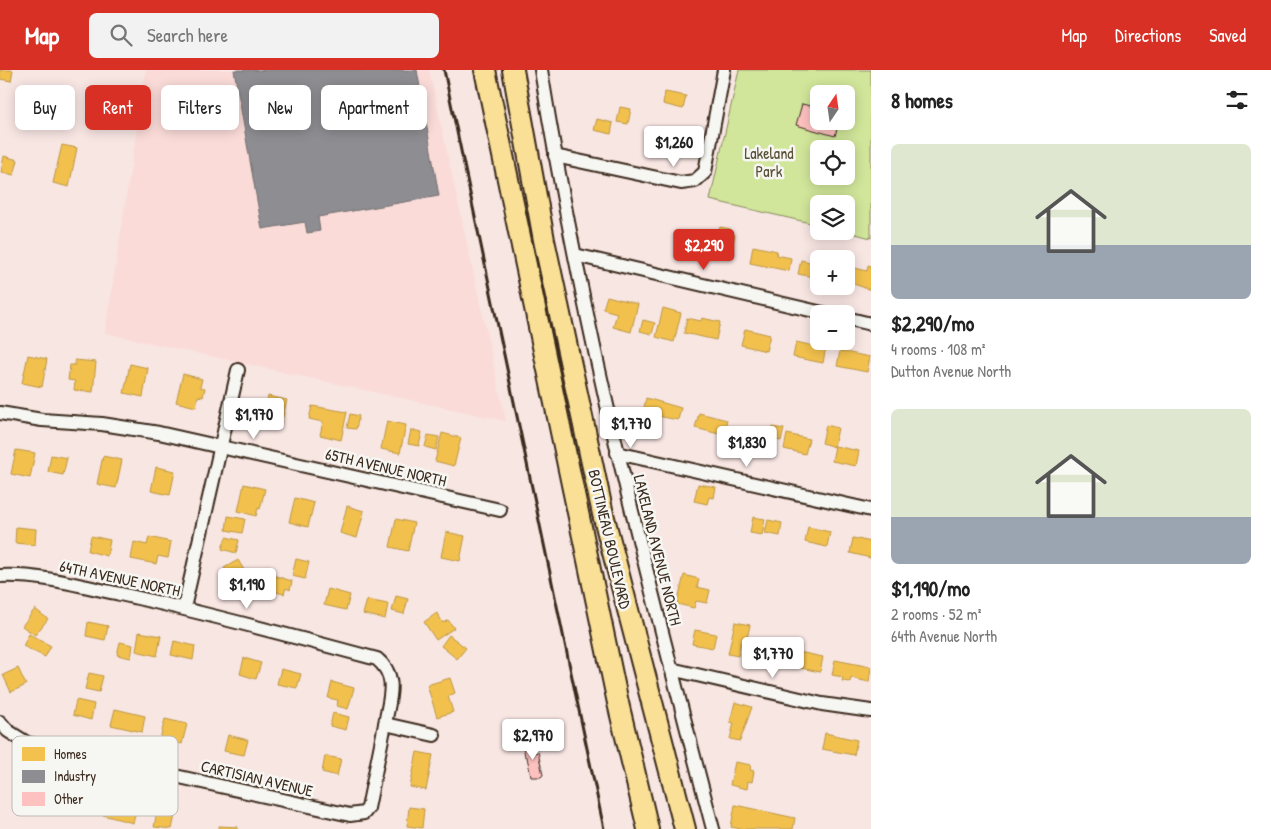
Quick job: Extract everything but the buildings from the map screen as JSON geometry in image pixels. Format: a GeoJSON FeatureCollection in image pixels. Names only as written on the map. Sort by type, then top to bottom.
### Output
{"type":"FeatureCollection","features":[{"type":"Feature","properties":{"kind":"highway","name":"BOTTINEAU BOULEVARD"},"geometry":{"type":"LineString","coordinates":[[485,70],[618,703],[648,829]]}},
{"type":"Feature","properties":{"kind":"highway","name":"BOTTINEAU BOULEVARD"},"geometry":{"type":"LineString","coordinates":[[514,70],[541,222],[601,506],[685,829]]}},
{"type":"Feature","properties":{"kind":"street","name":"LAKELAND AVENUE NORTH"},"geometry":{"type":"LineString","coordinates":[[541,70],[555,156],[617,453],[713,829]]}},
{"type":"Feature","properties":{"kind":"street"},"geometry":{"type":"LineString","coordinates":[[555,156],[681,183],[695,181],[705,172],[724,70]]}},
{"type":"Feature","properties":{"kind":"street"},"geometry":{"type":"LineString","coordinates":[[575,255],[810,310]]}},
{"type":"Feature","properties":{"kind":"street"},"geometry":{"type":"LineString","coordinates":[[855,320],[871,324]]}},
{"type":"Feature","properties":{"kind":"street"},"geometry":{"type":"LineString","coordinates":[[184,608],[238,370]]}},
{"type":"Feature","properties":{"kind":"street","name":"65TH AVENUE NORTH"},"geometry":{"type":"LineString","coordinates":[[0,413],[42,420],[129,427],[222,446],[500,510]]}},
{"type":"Feature","properties":{"kind":"street"},"geometry":{"type":"LineString","coordinates":[[617,453],[871,510]]}},
{"type":"Feature","properties":{"kind":"street","name":"64TH AVENUE NORTH"},"geometry":{"type":"LineString","coordinates":[[0,576],[40,578],[184,608],[377,659],[386,666],[390,675],[391,686],[385,724]]}},
{"type":"Feature","properties":{"kind":"street"},"geometry":{"type":"LineString","coordinates":[[671,669],[822,704],[871,711]]}},
{"type":"Feature","properties":{"kind":"street","name":"CARTISIAN AVENUE"},"geometry":{"type":"LineString","coordinates":[[0,722],[16,736]]}},
{"type":"Feature","properties":{"kind":"street"},"geometry":{"type":"LineString","coordinates":[[385,724],[434,735]]}},
{"type":"Feature","properties":{"kind":"street","name":"CARTISIAN AVENUE"},"geometry":{"type":"LineString","coordinates":[[178,777],[350,815],[364,813],[368,808],[385,724]]}},
{"type":"Feature","properties":{"kind":"shaded area"},"geometry":{"type":"Polygon","coordinates":[[[146,70],[429,70],[506,421],[105,333],[137,130],[151,130],[151,85],[144,85],[146,70]]]}},
{"type":"Feature","properties":{"kind":"green space","name":"Lakeland Park"},"geometry":{"type":"Polygon","coordinates":[[[739,70],[871,70],[871,238],[855,234],[855,195],[810,195],[810,223],[710,200],[739,70]]]}},
{"type":"Feature","properties":{"kind":"railway"},"geometry":{"type":"LineString","coordinates":[[444,70],[604,829]]}}]}
